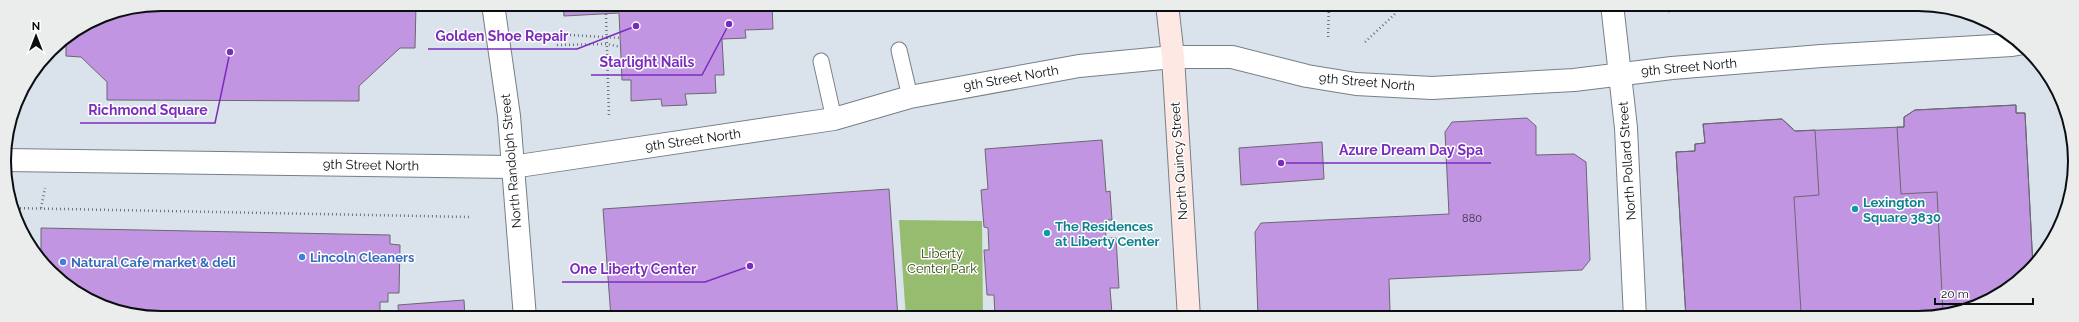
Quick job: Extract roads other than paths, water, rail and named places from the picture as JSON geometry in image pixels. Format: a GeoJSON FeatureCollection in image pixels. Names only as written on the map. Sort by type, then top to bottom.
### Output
{"type":"FeatureCollection","features":[{"type":"Feature","properties":{"kind":"main road","name":"North Quincy Street"},"geometry":{"type":"LineString","coordinates":[[1168,11],[1189,311]]}},
{"type":"Feature","properties":{"kind":"street","name":"North Randolph Street"},"geometry":{"type":"LineString","coordinates":[[494,11],[509,116],[524,311]]}},
{"type":"Feature","properties":{"kind":"street","name":"North Pollard Street"},"geometry":{"type":"LineString","coordinates":[[1613,11],[1626,128],[1635,311]]}},
{"type":"Feature","properties":{"kind":"street","name":"9th Street North"},"geometry":{"type":"LineString","coordinates":[[11,160],[512,167],[834,119],[910,97],[1079,66],[1172,57],[1232,57],[1307,76],[1342,81],[1432,88],[1574,80],[1620,74],[1821,56],[2014,45]]}},
{"type":"Feature","properties":{"kind":"lane"},"geometry":{"type":"LineString","coordinates":[[899,50],[910,97]]}},
{"type":"Feature","properties":{"kind":"lane"},"geometry":{"type":"LineString","coordinates":[[821,61],[834,119]]}},
{"type":"Feature","properties":{"kind":"place","name":"Starlight Nails"},"geometry":{"type":"Point","coordinates":[729,24]}},
{"type":"Feature","properties":{"kind":"place","name":"Golden Shoe Repair"},"geometry":{"type":"Point","coordinates":[636,26]}},
{"type":"Feature","properties":{"kind":"place","name":"Richmond Square"},"geometry":{"type":"Point","coordinates":[230,52]}},
{"type":"Feature","properties":{"kind":"place","name":"Azure Dream Day Spa"},"geometry":{"type":"Point","coordinates":[1281,163]}},
{"type":"Feature","properties":{"kind":"place","name":"Lexington Square 3830"},"geometry":{"type":"Point","coordinates":[1855,209]}},
{"type":"Feature","properties":{"kind":"place","name":"The Residences at Liberty Center"},"geometry":{"type":"Point","coordinates":[1047,233]}},
{"type":"Feature","properties":{"kind":"place","name":"Lincoln Cleaners"},"geometry":{"type":"Point","coordinates":[302,257]}},
{"type":"Feature","properties":{"kind":"place","name":"Natural Cafe market & deli"},"geometry":{"type":"Point","coordinates":[63,262]}},
{"type":"Feature","properties":{"kind":"place","name":"One Liberty Center"},"geometry":{"type":"Point","coordinates":[750,266]}},
{"type":"Feature","properties":{"kind":"park label","name":"Liberty Center Park"},"geometry":{"type":"Point","coordinates":[942,260]}}]}
